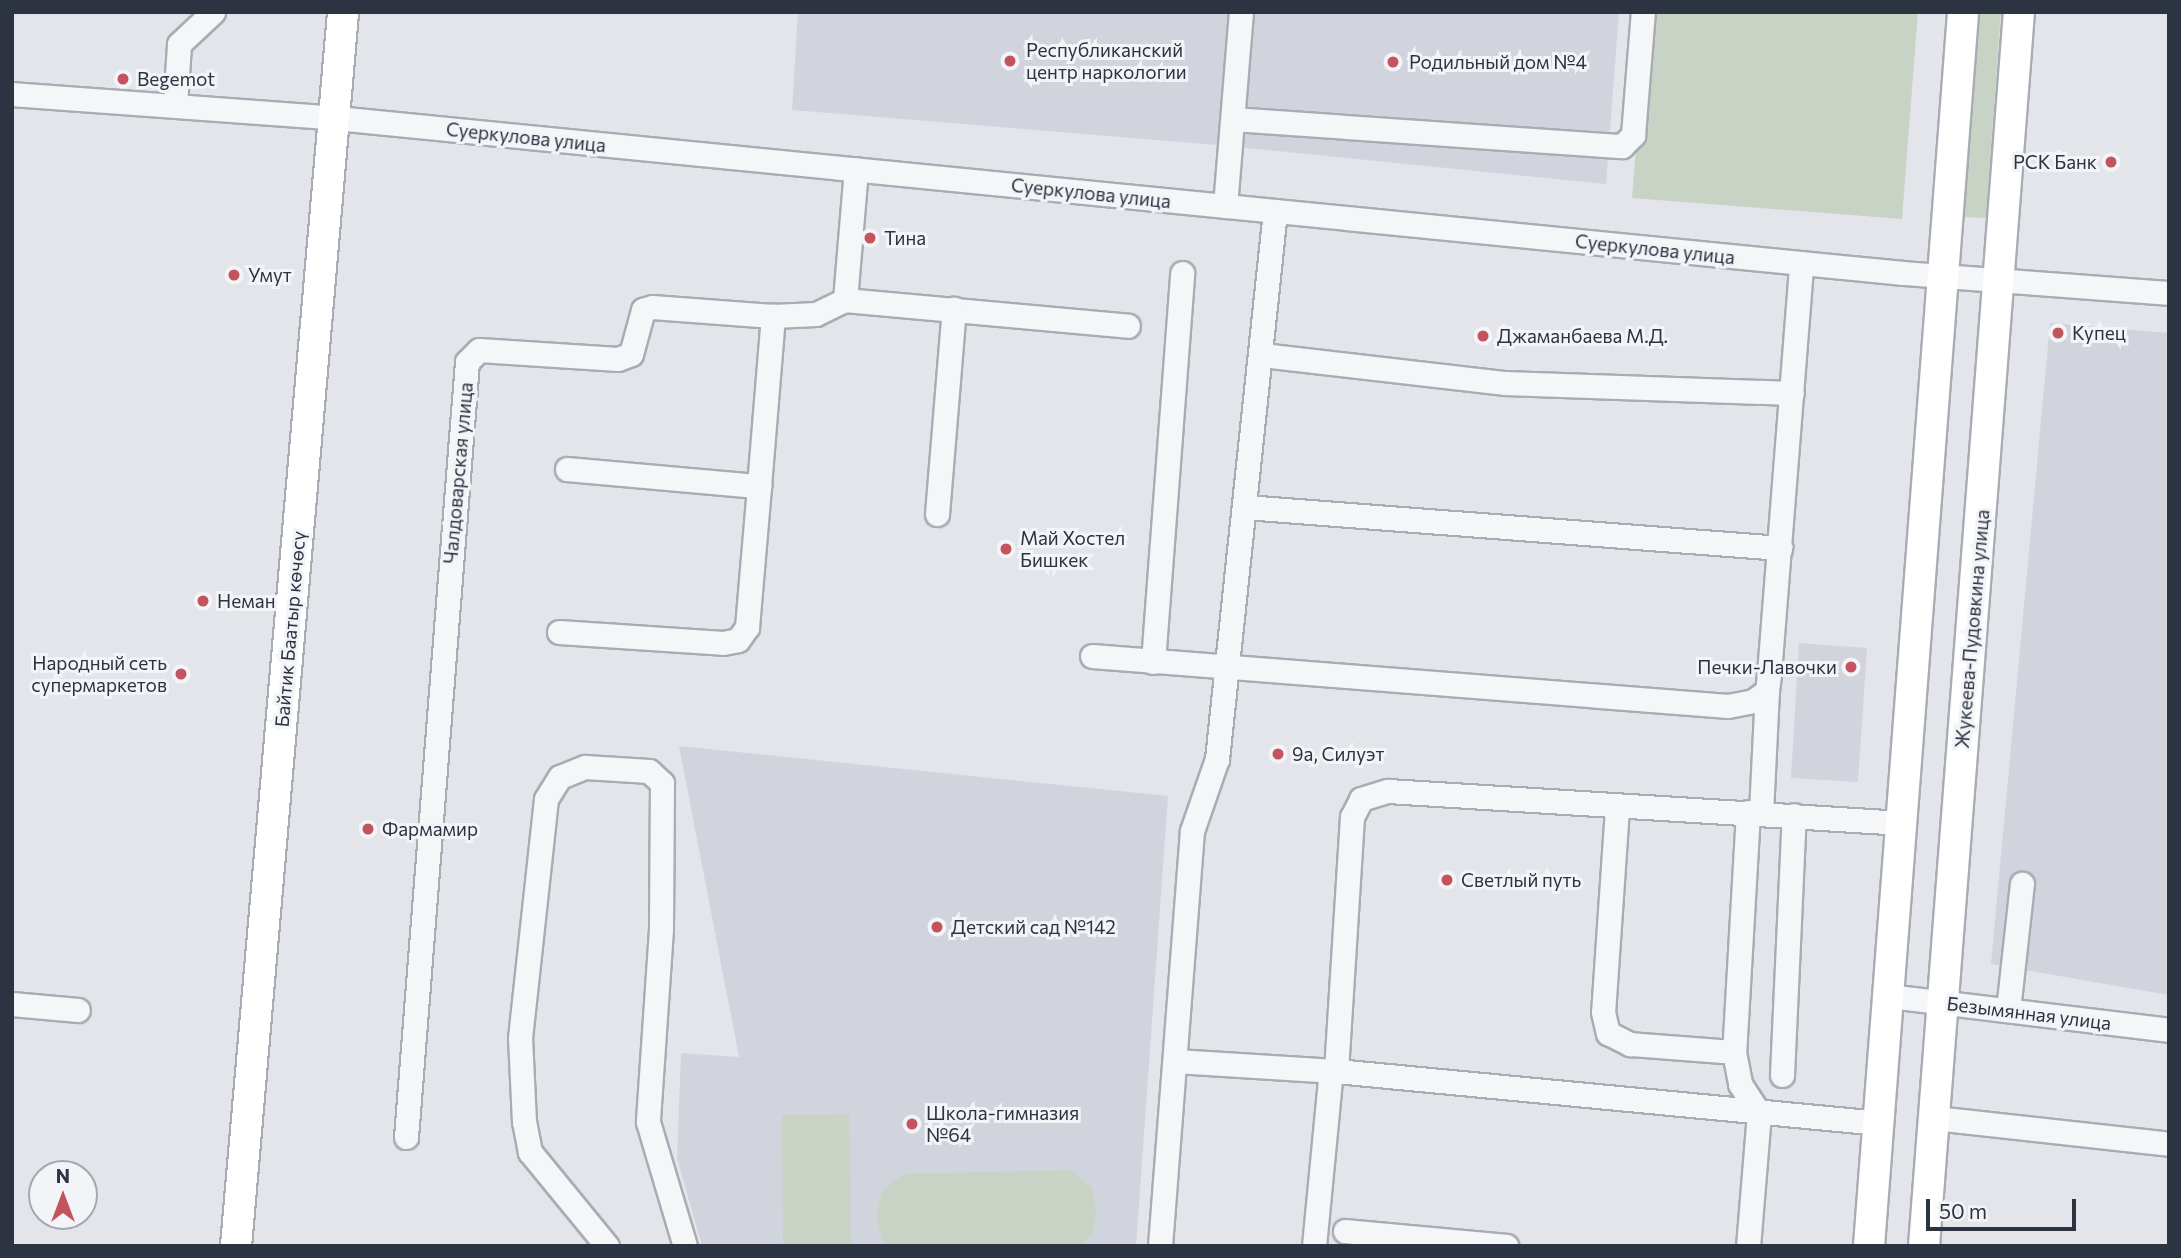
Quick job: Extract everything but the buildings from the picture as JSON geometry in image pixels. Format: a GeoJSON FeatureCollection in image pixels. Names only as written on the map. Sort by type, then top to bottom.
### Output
{"type":"FeatureCollection","features":[{"type":"Feature","properties":{"kind":"main road","name":"Байтик Баатыр көчөсү"},"geometry":{"type":"LineString","coordinates":[[236,1246],[336,118],[343,12]]}},
{"type":"Feature","properties":{"kind":"main road"},"geometry":{"type":"LineString","coordinates":[[1869,1246],[1940,276],[1963,12]]}},
{"type":"Feature","properties":{"kind":"main road","name":"Жукеева-Пудовкина улица"},"geometry":{"type":"LineString","coordinates":[[1924,1246],[2001,281],[2019,12]]}},
{"type":"Feature","properties":{"kind":"street"},"geometry":{"type":"LineString","coordinates":[[175,105],[179,44],[213,12]]}},
{"type":"Feature","properties":{"kind":"street"},"geometry":{"type":"LineString","coordinates":[[1224,206],[1241,12]]}},
{"type":"Feature","properties":{"kind":"street"},"geometry":{"type":"LineString","coordinates":[[1233,120],[1622,146],[1633,135],[1643,12]]}},
{"type":"Feature","properties":{"kind":"street","name":"Суеркулова улица"},"geometry":{"type":"LineString","coordinates":[[12,94],[336,118],[1801,263],[2169,293]]}},
{"type":"Feature","properties":{"kind":"street"},"geometry":{"type":"LineString","coordinates":[[856,169],[845,300],[1128,326]]}},
{"type":"Feature","properties":{"kind":"street"},"geometry":{"type":"LineString","coordinates":[[1160,1246],[1194,816],[1214,774],[1229,668],[1275,211]]}},
{"type":"Feature","properties":{"kind":"street"},"geometry":{"type":"LineString","coordinates":[[1748,1246],[1759,1113],[1740,1084],[1734,1052],[1780,548],[1801,263]]}},
{"type":"Feature","properties":{"kind":"street"},"geometry":{"type":"LineString","coordinates":[[1153,662],[1182,273]]}},
{"type":"Feature","properties":{"kind":"street","name":"Чалдоварская улица"},"geometry":{"type":"LineString","coordinates":[[406,1137],[467,362],[479,351],[618,359],[631,354],[642,310],[652,307],[773,317],[816,314],[845,300]]}},
{"type":"Feature","properties":{"kind":"street"},"geometry":{"type":"LineString","coordinates":[[937,514],[954,309]]}},
{"type":"Feature","properties":{"kind":"street"},"geometry":{"type":"LineString","coordinates":[[559,632],[723,643],[738,640],[747,627],[773,317]]}},
{"type":"Feature","properties":{"kind":"street"},"geometry":{"type":"LineString","coordinates":[[1262,355],[1505,383],[1792,393]]}},
{"type":"Feature","properties":{"kind":"street"},"geometry":{"type":"LineString","coordinates":[[567,469],[759,486]]}},
{"type":"Feature","properties":{"kind":"street"},"geometry":{"type":"LineString","coordinates":[[1245,507],[1780,548]]}},
{"type":"Feature","properties":{"kind":"street"},"geometry":{"type":"LineString","coordinates":[[1092,656],[1728,706],[1753,701],[1767,691]]}},
{"type":"Feature","properties":{"kind":"street"},"geometry":{"type":"LineString","coordinates":[[607,1246],[530,1152],[520,1038],[547,799],[560,777],[585,767],[649,771],[662,783],[661,929],[648,1122],[685,1246]]}},
{"type":"Feature","properties":{"kind":"street"},"geometry":{"type":"LineString","coordinates":[[1314,1246],[1334,1071],[1352,817],[1361,799],[1388,792],[1618,808],[1754,813],[1902,823]]}},
{"type":"Feature","properties":{"kind":"street"},"geometry":{"type":"LineString","coordinates":[[1618,808],[1603,1012],[1608,1033],[1630,1044],[1734,1052]]}},
{"type":"Feature","properties":{"kind":"street"},"geometry":{"type":"LineString","coordinates":[[1782,1075],[1794,816]]}},
{"type":"Feature","properties":{"kind":"street"},"geometry":{"type":"LineString","coordinates":[[2008,1010],[2022,884]]}},
{"type":"Feature","properties":{"kind":"street","name":"Безымянная улица"},"geometry":{"type":"LineString","coordinates":[[1889,996],[2169,1030]]}},
{"type":"Feature","properties":{"kind":"street"},"geometry":{"type":"LineString","coordinates":[[12,1004],[78,1010]]}},
{"type":"Feature","properties":{"kind":"street"},"geometry":{"type":"LineString","coordinates":[[1175,1061],[1334,1071],[1879,1123]]}},
{"type":"Feature","properties":{"kind":"street"},"geometry":{"type":"LineString","coordinates":[[1935,1118],[2169,1144]]}},
{"type":"Feature","properties":{"kind":"street"},"geometry":{"type":"LineString","coordinates":[[1345,1231],[1506,1246]]}},
{"type":"Feature","properties":{"kind":"shaded area"},"geometry":{"type":"Polygon","coordinates":[[[798,12],[1619,12],[1606,184],[1218,145],[792,110],[798,12]]]}},
{"type":"Feature","properties":{"kind":"shaded area"},"geometry":{"type":"Polygon","coordinates":[[[2050,323],[2169,333],[2169,995],[1991,964],[2050,323]]]}},
{"type":"Feature","properties":{"kind":"shaded area"},"geometry":{"type":"Polygon","coordinates":[[[1799,643],[1867,648],[1858,782],[1791,778],[1799,643]]]}},
{"type":"Feature","properties":{"kind":"shaded area","name":"Детский сад №142"},"geometry":{"type":"Polygon","coordinates":[[[679,746],[1168,796],[1136,1246],[702,1246],[677,1158],[681,1053],[739,1057],[679,746]]]}},
{"type":"Feature","properties":{"kind":"green space"},"geometry":{"type":"Polygon","coordinates":[[[1647,12],[1918,12],[1902,219],[1632,198],[1647,12]]]}},
{"type":"Feature","properties":{"kind":"green space"},"geometry":{"type":"Polygon","coordinates":[[[1980,12],[2001,12],[1986,218],[1963,217],[1980,12]]]}},
{"type":"Feature","properties":{"kind":"green space"},"geometry":{"type":"Polygon","coordinates":[[[849,1114],[851,1245],[783,1246],[782,1115],[849,1114]]]}},
{"type":"Feature","properties":{"kind":"green space"},"geometry":{"type":"Polygon","coordinates":[[[1071,1170],[1092,1188],[1096,1209],[1093,1233],[1079,1246],[888,1246],[882,1240],[876,1216],[883,1189],[903,1174],[1071,1170]]]}},
{"type":"Feature","properties":{"kind":"place","name":"Республиканский центр наркологии"},"geometry":{"type":"Point","coordinates":[1010,61]}},
{"type":"Feature","properties":{"kind":"place","name":"Родильный дом №4"},"geometry":{"type":"Point","coordinates":[1393,62]}},
{"type":"Feature","properties":{"kind":"place","name":"Begemot"},"geometry":{"type":"Point","coordinates":[123,79]}},
{"type":"Feature","properties":{"kind":"place","name":"РСК Банк"},"geometry":{"type":"Point","coordinates":[2111,162]}},
{"type":"Feature","properties":{"kind":"place","name":"Тина"},"geometry":{"type":"Point","coordinates":[870,238]}},
{"type":"Feature","properties":{"kind":"place","name":"Умут"},"geometry":{"type":"Point","coordinates":[234,275]}},
{"type":"Feature","properties":{"kind":"place","name":"Купец"},"geometry":{"type":"Point","coordinates":[2058,333]}},
{"type":"Feature","properties":{"kind":"place","name":"Джаманбаева М.Д."},"geometry":{"type":"Point","coordinates":[1483,336]}},
{"type":"Feature","properties":{"kind":"place","name":"Май Хостел Бишкек"},"geometry":{"type":"Point","coordinates":[1006,549]}},
{"type":"Feature","properties":{"kind":"place","name":"Неман"},"geometry":{"type":"Point","coordinates":[203,601]}},
{"type":"Feature","properties":{"kind":"place","name":"Печки-Лавочки"},"geometry":{"type":"Point","coordinates":[1851,667]}},
{"type":"Feature","properties":{"kind":"place","name":"Народный сеть супермаркетов"},"geometry":{"type":"Point","coordinates":[181,674]}},
{"type":"Feature","properties":{"kind":"place","name":"9а, Силуэт"},"geometry":{"type":"Point","coordinates":[1278,754]}},
{"type":"Feature","properties":{"kind":"place","name":"Фармамир"},"geometry":{"type":"Point","coordinates":[368,829]}},
{"type":"Feature","properties":{"kind":"place","name":"Светлый путь"},"geometry":{"type":"Point","coordinates":[1447,880]}},
{"type":"Feature","properties":{"kind":"place","name":"Детский сад №142"},"geometry":{"type":"Point","coordinates":[937,927]}},
{"type":"Feature","properties":{"kind":"place","name":"Школа-гимназия №64"},"geometry":{"type":"Point","coordinates":[912,1124]}}]}
